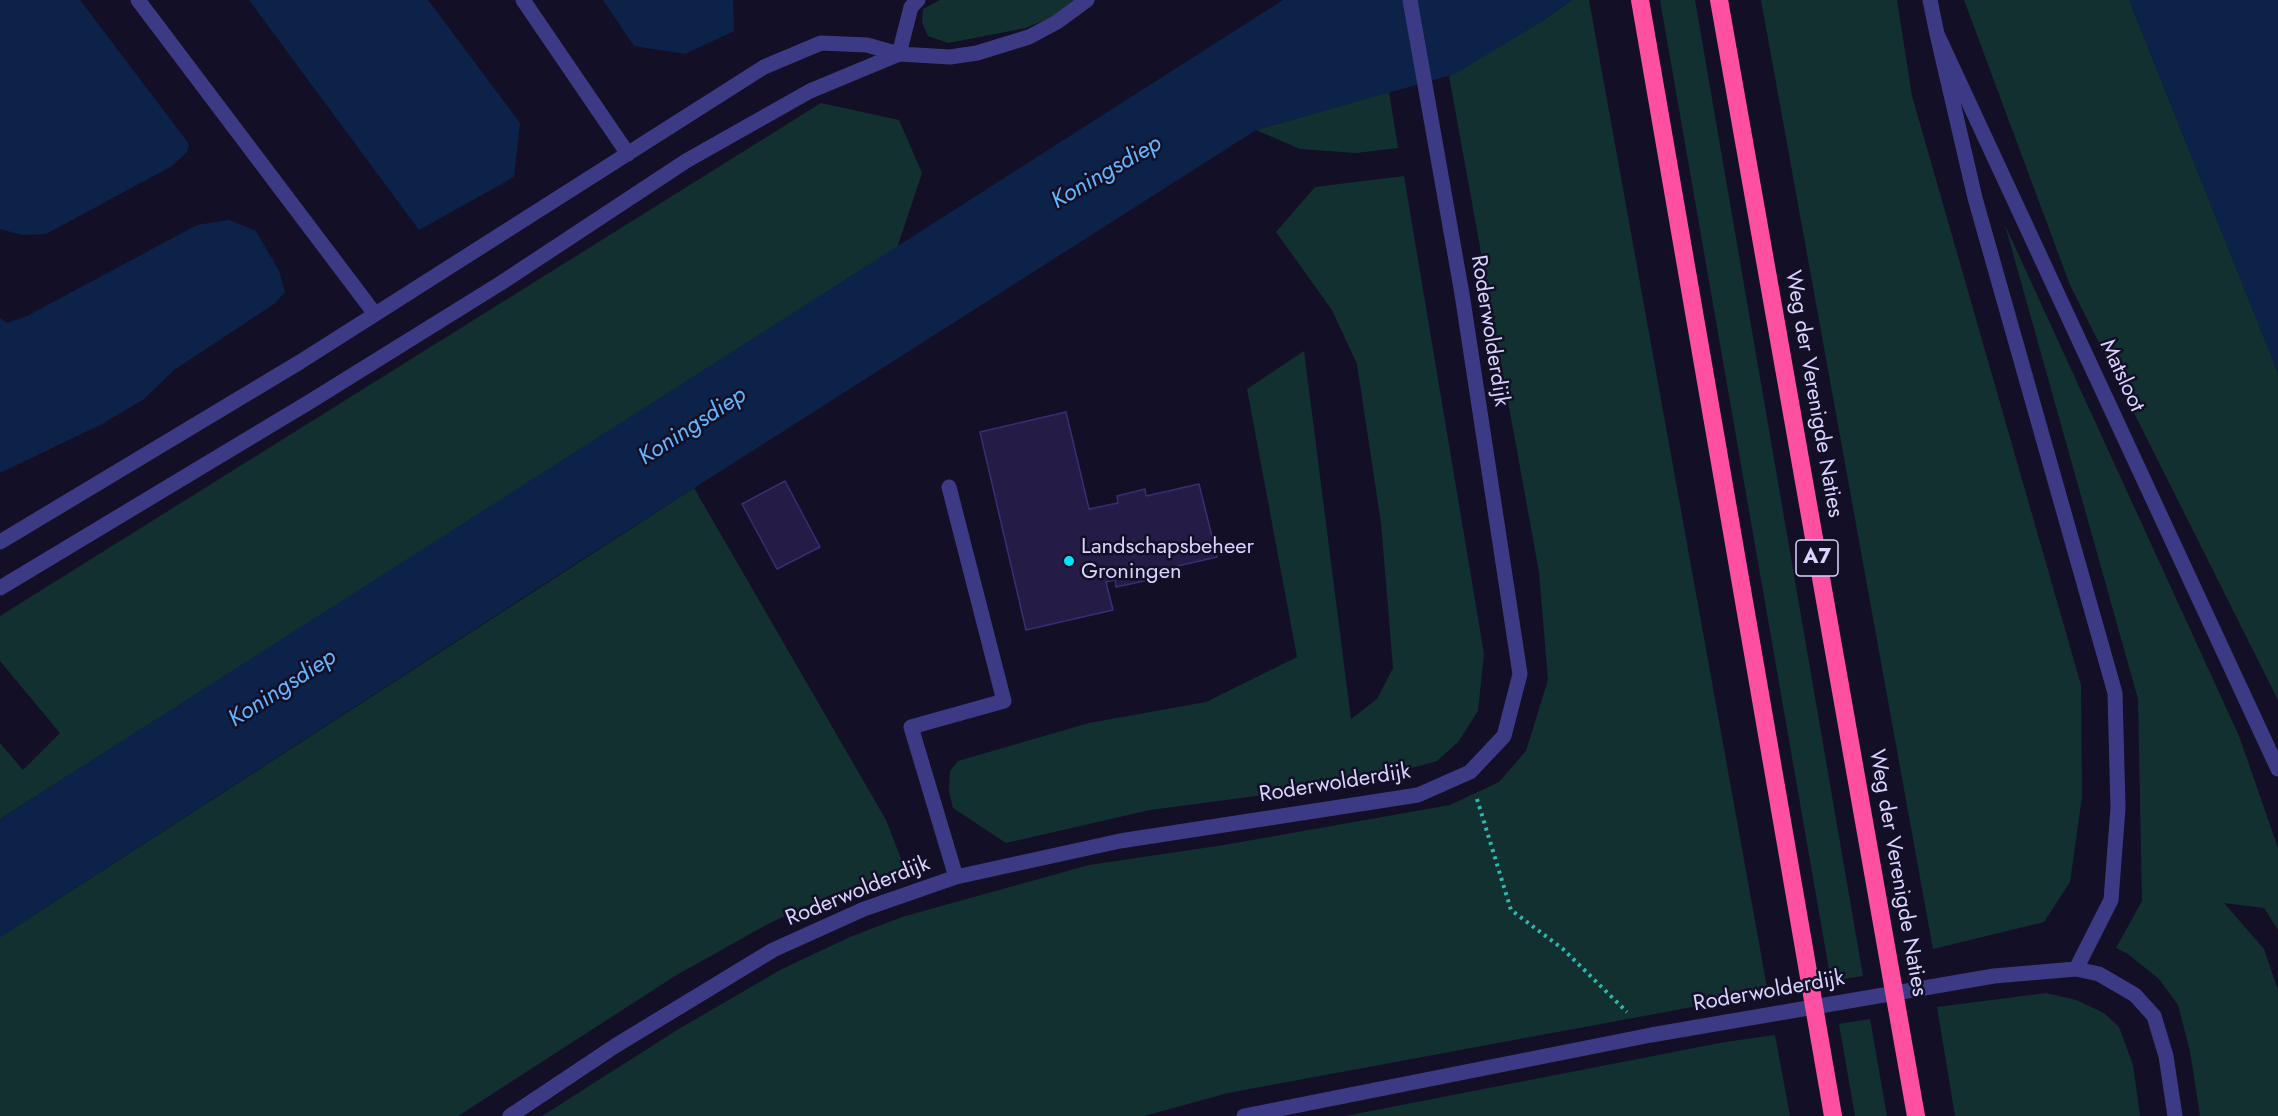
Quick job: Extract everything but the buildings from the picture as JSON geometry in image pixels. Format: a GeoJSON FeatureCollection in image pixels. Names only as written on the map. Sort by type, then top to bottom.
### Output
{"type":"FeatureCollection","features":[{"type":"Feature","properties":{"kind":"highway"},"geometry":{"type":"LineString","coordinates":[[1640,0],[1833,1116]]}},
{"type":"Feature","properties":{"kind":"highway","name":"Weg der Verenigde Naties"},"geometry":{"type":"LineString","coordinates":[[1719,0],[1916,1116]]}},
{"type":"Feature","properties":{"kind":"street"},"geometry":{"type":"LineString","coordinates":[[138,0],[375,314]]}},
{"type":"Feature","properties":{"kind":"street"},"geometry":{"type":"LineString","coordinates":[[523,0],[628,154]]}},
{"type":"Feature","properties":{"kind":"street"},"geometry":{"type":"LineString","coordinates":[[899,54],[911,7],[918,0]]}},
{"type":"Feature","properties":{"kind":"street"},"geometry":{"type":"LineString","coordinates":[[0,542],[300,362],[764,67],[821,43],[867,45],[899,54],[950,57],[1004,47],[1057,22],[1088,0]]}},
{"type":"Feature","properties":{"kind":"street","name":"Roderwolderdijk"},"geometry":{"type":"LineString","coordinates":[[510,1116],[615,1046],[773,950],[864,909],[956,877],[1120,841],[1418,795],[1470,772],[1504,736],[1520,674],[1462,294],[1427,109],[1410,0]]}},
{"type":"Feature","properties":{"kind":"street","name":"Matsloot"},"geometry":{"type":"LineString","coordinates":[[1930,0],[1937,34],[2278,769]]}},
{"type":"Feature","properties":{"kind":"street"},"geometry":{"type":"LineString","coordinates":[[1937,34],[1975,198],[2115,693],[2118,808],[2111,900],[2076,969]]}},
{"type":"Feature","properties":{"kind":"street"},"geometry":{"type":"LineString","coordinates":[[0,588],[331,389],[501,283],[687,161],[810,91],[899,54]]}},
{"type":"Feature","properties":{"kind":"street"},"geometry":{"type":"LineString","coordinates":[[949,487],[1004,701],[911,727],[956,877]]}},
{"type":"Feature","properties":{"kind":"street","name":"Roderwolderdijk"},"geometry":{"type":"LineString","coordinates":[[1244,1116],[1651,1035],[1994,976],[2076,969],[2099,974],[2135,995],[2154,1016],[2166,1056],[2175,1116]]}},
{"type":"Feature","properties":{"kind":"path"},"geometry":{"type":"LineString","coordinates":[[1470,772],[1511,910],[1563,949],[1651,1035]]}},
{"type":"Feature","properties":{"kind":"green space"},"geometry":{"type":"Polygon","coordinates":[[[940,0],[1079,0],[1068,10],[1026,28],[948,43],[928,36],[922,22],[923,9],[940,0]]]}},
{"type":"Feature","properties":{"kind":"green space"},"geometry":{"type":"Polygon","coordinates":[[[1572,0],[1589,0],[1768,993],[1228,1093],[1144,1116],[542,1116],[677,1030],[782,969],[850,937],[902,917],[1089,865],[1224,845],[1450,805],[1499,782],[1526,751],[1548,680],[1539,572],[1449,76],[1544,20],[1572,0]]]}},
{"type":"Feature","properties":{"kind":"green space"},"geometry":{"type":"Polygon","coordinates":[[[1660,0],[1695,0],[1863,976],[1831,981],[1660,0]]]}},
{"type":"Feature","properties":{"kind":"green space"},"geometry":{"type":"Polygon","coordinates":[[[1761,0],[1897,0],[1912,96],[2081,685],[2082,797],[2070,882],[2044,922],[1933,949],[1761,0]]]}},
{"type":"Feature","properties":{"kind":"green space"},"geometry":{"type":"Polygon","coordinates":[[[1964,0],[2129,0],[2278,373],[2278,700],[2070,285],[1964,0]]]}},
{"type":"Feature","properties":{"kind":"green space"},"geometry":{"type":"Polygon","coordinates":[[[1389,92],[1398,148],[1356,153],[1300,149],[1256,130],[1389,92]]]}},
{"type":"Feature","properties":{"kind":"green space"},"geometry":{"type":"Polygon","coordinates":[[[821,103],[899,120],[922,173],[897,248],[0,819],[0,743],[23,770],[60,733],[0,661],[0,616],[821,103]]]}},
{"type":"Feature","properties":{"kind":"green space"},"geometry":{"type":"Polygon","coordinates":[[[1404,176],[1484,654],[1478,711],[1458,742],[1437,761],[1362,782],[1150,810],[1006,843],[953,808],[949,791],[950,771],[958,761],[1089,723],[1206,702],[1297,657],[1247,389],[1304,351],[1351,719],[1377,699],[1393,668],[1381,523],[1357,364],[1332,310],[1276,232],[1315,187],[1404,176]]]}},
{"type":"Feature","properties":{"kind":"green space"},"geometry":{"type":"Polygon","coordinates":[[[2005,225],[2239,736],[2278,848],[2278,930],[2264,908],[2224,903],[2264,949],[2278,990],[2278,1116],[2200,1116],[2190,1051],[2178,1005],[2159,979],[2128,954],[2116,948],[2142,901],[2138,699],[2005,225]]]}},
{"type":"Feature","properties":{"kind":"green space"},"geometry":{"type":"Polygon","coordinates":[[[694,488],[886,820],[905,869],[825,897],[766,925],[675,976],[458,1116],[0,1116],[0,937],[694,488]]]}},
{"type":"Feature","properties":{"kind":"green space"},"geometry":{"type":"Polygon","coordinates":[[[2046,993],[2076,1000],[2104,1013],[2119,1027],[2133,1065],[2140,1116],[1955,1116],[1937,1007],[2046,993]]]}},
{"type":"Feature","properties":{"kind":"green space"},"geometry":{"type":"Polygon","coordinates":[[[1870,1019],[1887,1116],[1855,1116],[1839,1024],[1870,1019]]]}},
{"type":"Feature","properties":{"kind":"green space"},"geometry":{"type":"Polygon","coordinates":[[[1775,1035],[1790,1116],[1345,1116],[1725,1042],[1775,1035]]]}},
{"type":"Feature","properties":{"kind":"water"},"geometry":{"type":"Polygon","coordinates":[[[0,0],[80,0],[189,144],[187,152],[172,166],[46,234],[22,235],[0,229],[0,0]]]}},
{"type":"Feature","properties":{"kind":"water"},"geometry":{"type":"Polygon","coordinates":[[[249,0],[428,0],[520,123],[514,177],[419,230],[249,0]]]}},
{"type":"Feature","properties":{"kind":"water"},"geometry":{"type":"Polygon","coordinates":[[[603,0],[733,0],[734,31],[685,54],[634,46],[603,0]]]}},
{"type":"Feature","properties":{"kind":"water","name":"Koningsdiep"},"geometry":{"type":"Polygon","coordinates":[[[1283,0],[1572,0],[1544,20],[1455,74],[1256,130],[575,564],[0,937],[0,819],[1283,0]]]}},
{"type":"Feature","properties":{"kind":"water"},"geometry":{"type":"Polygon","coordinates":[[[2129,0],[2278,0],[2278,373],[2129,0]]]}},
{"type":"Feature","properties":{"kind":"water"},"geometry":{"type":"Polygon","coordinates":[[[229,220],[256,231],[279,271],[285,292],[274,304],[174,370],[144,399],[102,424],[0,473],[0,318],[7,323],[27,316],[197,225],[229,220]]]}},
{"type":"Feature","properties":{"kind":"place","name":"Landschapsbeheer Groningen"},"geometry":{"type":"Point","coordinates":[1069,561]}}]}
